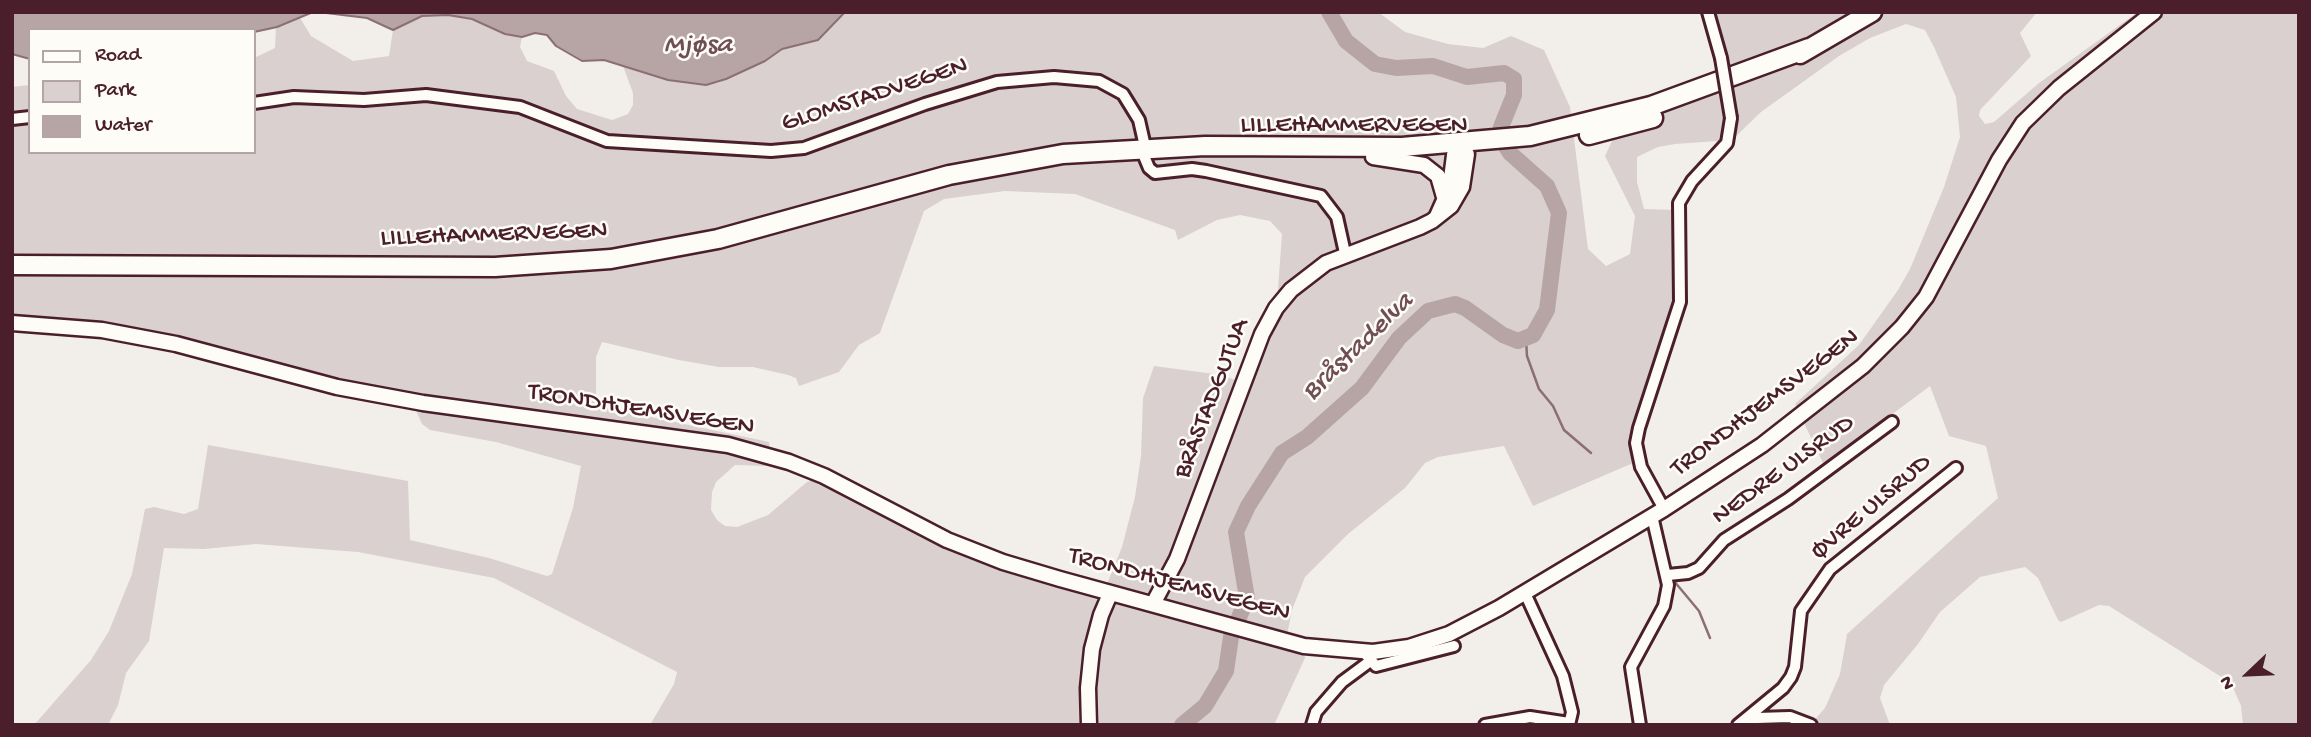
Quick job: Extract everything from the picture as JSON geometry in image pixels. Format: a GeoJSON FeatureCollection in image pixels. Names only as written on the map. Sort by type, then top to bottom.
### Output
{"type":"FeatureCollection","features":[{"type":"Feature","properties":{"kind":"highway","name":"LILLEHAMMERVEGEN"},"geometry":{"type":"LineString","coordinates":[[1175,148],[1206,152],[1373,158],[1469,149],[1553,137],[1676,98],[1808,48],[1872,12]]}},
{"type":"Feature","properties":{"kind":"highway","name":"LILLEHAMMERVEGEN"},"geometry":{"type":"LineString","coordinates":[[12,265],[440,267],[577,263],[718,239],[986,167],[1063,154],[1175,148],[1469,149]]}},
{"type":"Feature","properties":{"kind":"main road","name":"TRONDHJEMSVEGEN"},"geometry":{"type":"LineString","coordinates":[[12,323],[102,330],[176,344],[337,387],[423,403],[728,445],[789,462],[824,476],[978,553],[1110,594],[1278,640],[1366,656],[1409,647],[1449,634],[1525,593],[1658,513],[1762,445],[1826,396],[1902,327],[1940,274],[1999,160],[2023,124],[2059,88],[2154,12]]}},
{"type":"Feature","properties":{"kind":"main road"},"geometry":{"type":"LineString","coordinates":[[1437,216],[1469,149]]}},
{"type":"Feature","properties":{"kind":"main road","name":"BRÅSTADGUTUA"},"geometry":{"type":"LineString","coordinates":[[1153,604],[1181,550],[1262,334],[1291,290],[1326,262],[1413,230],[1451,206],[1462,187],[1469,149]]}},
{"type":"Feature","properties":{"kind":"main road"},"geometry":{"type":"LineString","coordinates":[[1373,158],[1424,164],[1438,176],[1444,199]]}},
{"type":"Feature","properties":{"kind":"main road"},"geometry":{"type":"LineString","coordinates":[[1089,725],[1092,649],[1110,594]]}},
{"type":"Feature","properties":{"kind":"street"},"geometry":{"type":"LineString","coordinates":[[1640,725],[1631,667],[1664,606],[1668,575],[1658,513],[1641,467],[1636,443],[1679,302],[1679,203],[1692,181],[1727,143],[1731,118],[1721,58],[1709,12]]}},
{"type":"Feature","properties":{"kind":"street","name":"GLOMSTADVEGEN"},"geometry":{"type":"LineString","coordinates":[[256,103],[293,97],[364,100],[426,95],[520,107],[607,141],[771,152],[804,148],[925,104],[997,82],[1055,77],[1099,81],[1123,94],[1139,120],[1144,142]]}},
{"type":"Feature","properties":{"kind":"street"},"geometry":{"type":"LineString","coordinates":[[1144,156],[1149,169],[1155,173],[1192,169],[1321,195],[1337,217],[1345,253]]}},
{"type":"Feature","properties":{"kind":"street","name":"NEDRE ULSRUD"},"geometry":{"type":"LineString","coordinates":[[1668,575],[1688,573],[1699,568],[1724,540],[1788,499],[1892,422]]}},
{"type":"Feature","properties":{"kind":"street","name":"ØVRE ULSRUD"},"geometry":{"type":"LineString","coordinates":[[1739,724],[1783,688],[1791,677],[1795,667],[1801,611],[1828,572],[1863,540],[1956,468]]}},
{"type":"Feature","properties":{"kind":"street"},"geometry":{"type":"LineString","coordinates":[[1485,725],[1530,717],[1569,724],[1572,712],[1563,676],[1525,593]]}},
{"type":"Feature","properties":{"kind":"street","name":"TRONDHJEMSVEGEN"},"geometry":{"type":"LineString","coordinates":[[1366,656],[1376,666],[1454,646]]}},
{"type":"Feature","properties":{"kind":"street"},"geometry":{"type":"LineString","coordinates":[[1312,725],[1316,712],[1366,656]]}},
{"type":"Feature","properties":{"kind":"street"},"geometry":{"type":"LineString","coordinates":[[1739,724],[1757,718],[1790,717],[1811,725]]}},
{"type":"Feature","properties":{"kind":"green space"},"geometry":{"type":"Polygon","coordinates":[[[845,12],[1378,12],[1405,32],[1448,44],[1483,48],[1511,36],[1544,50],[1570,107],[1588,249],[1606,266],[1630,254],[1635,216],[1605,156],[1619,126],[1724,86],[1702,12],[2037,12],[2020,33],[2031,56],[1980,110],[1979,116],[1985,124],[1994,122],[2039,83],[2138,12],[2299,12],[2299,725],[2243,725],[2241,706],[2231,683],[2109,606],[2099,605],[2061,622],[2038,578],[2025,567],[1980,577],[1940,612],[1884,685],[1880,698],[1890,725],[1812,723],[1825,708],[1840,674],[1847,634],[1998,498],[1986,446],[1949,436],[1930,386],[1824,465],[1795,404],[1859,345],[1898,290],[1910,269],[1944,187],[1960,137],[1956,97],[1934,47],[1925,30],[1906,24],[1870,38],[1839,56],[1761,112],[1732,140],[1658,147],[1637,157],[1637,182],[1644,209],[1678,210],[1682,292],[1639,418],[1640,460],[1533,506],[1504,446],[1438,457],[1425,463],[1405,488],[1348,534],[1305,577],[1292,610],[1286,640],[1304,653],[1305,658],[1274,725],[650,725],[674,684],[677,672],[494,578],[358,552],[256,544],[204,549],[164,548],[149,641],[126,673],[118,705],[108,725],[34,725],[91,660],[109,631],[132,574],[145,509],[154,507],[184,514],[198,509],[208,445],[408,481],[410,540],[489,558],[547,576],[552,574],[573,508],[581,466],[496,442],[430,430],[422,424],[414,406],[156,345],[12,330],[12,87],[28,85],[28,154],[256,154],[256,57],[275,48],[276,26],[300,18],[311,36],[353,61],[389,56],[393,30],[422,16],[448,15],[472,19],[522,37],[520,47],[527,61],[554,71],[566,96],[577,109],[612,120],[628,114],[633,105],[633,93],[623,66],[668,80],[717,83],[765,61],[782,49],[818,40],[845,12]],[[1005,191],[944,199],[924,211],[880,333],[859,345],[839,372],[799,386],[796,378],[753,367],[719,367],[602,342],[596,357],[596,393],[599,406],[769,442],[771,457],[767,466],[735,465],[716,482],[712,492],[711,510],[725,526],[737,527],[768,515],[807,482],[817,479],[949,538],[1105,589],[1122,547],[1135,497],[1141,456],[1143,398],[1154,366],[1222,375],[1235,380],[1240,378],[1277,302],[1282,234],[1270,221],[1240,215],[1217,220],[1178,240],[1175,230],[1075,194],[1005,191]]]}},
{"type":"Feature","properties":{"kind":"water"},"geometry":{"type":"Polygon","coordinates":[[[12,12],[313,12],[277,27],[256,32],[256,28],[28,28],[28,58],[12,54],[12,12]]]}},
{"type":"Feature","properties":{"kind":"water","name":"Mjøsa"},"geometry":{"type":"Polygon","coordinates":[[[318,12],[845,12],[818,40],[782,49],[765,61],[706,85],[668,80],[604,60],[582,61],[556,46],[547,35],[535,33],[522,37],[505,34],[472,19],[448,15],[422,16],[393,30],[367,18],[318,12]]]}},
{"type":"Feature","properties":{"kind":"waterway","name":"Bråstadelva"},"geometry":{"type":"LineString","coordinates":[[1182,725],[1205,706],[1226,671],[1231,637],[1247,598],[1236,532],[1248,506],[1282,453],[1307,437],[1362,388],[1399,338],[1428,311],[1455,304],[1503,335],[1518,341],[1533,335],[1547,310],[1559,213],[1547,186],[1510,153],[1501,139],[1501,127],[1514,95],[1514,79],[1504,73],[1467,77],[1433,66],[1396,68],[1375,64],[1346,41],[1329,12]]}},
{"type":"Feature","properties":{"kind":"waterway"},"geometry":{"type":"LineString","coordinates":[[1526,340],[1527,356],[1539,389],[1553,406],[1564,430],[1591,453]]}},
{"type":"Feature","properties":{"kind":"waterway"},"geometry":{"type":"LineString","coordinates":[[1674,581],[1699,611],[1710,638]]}}]}
